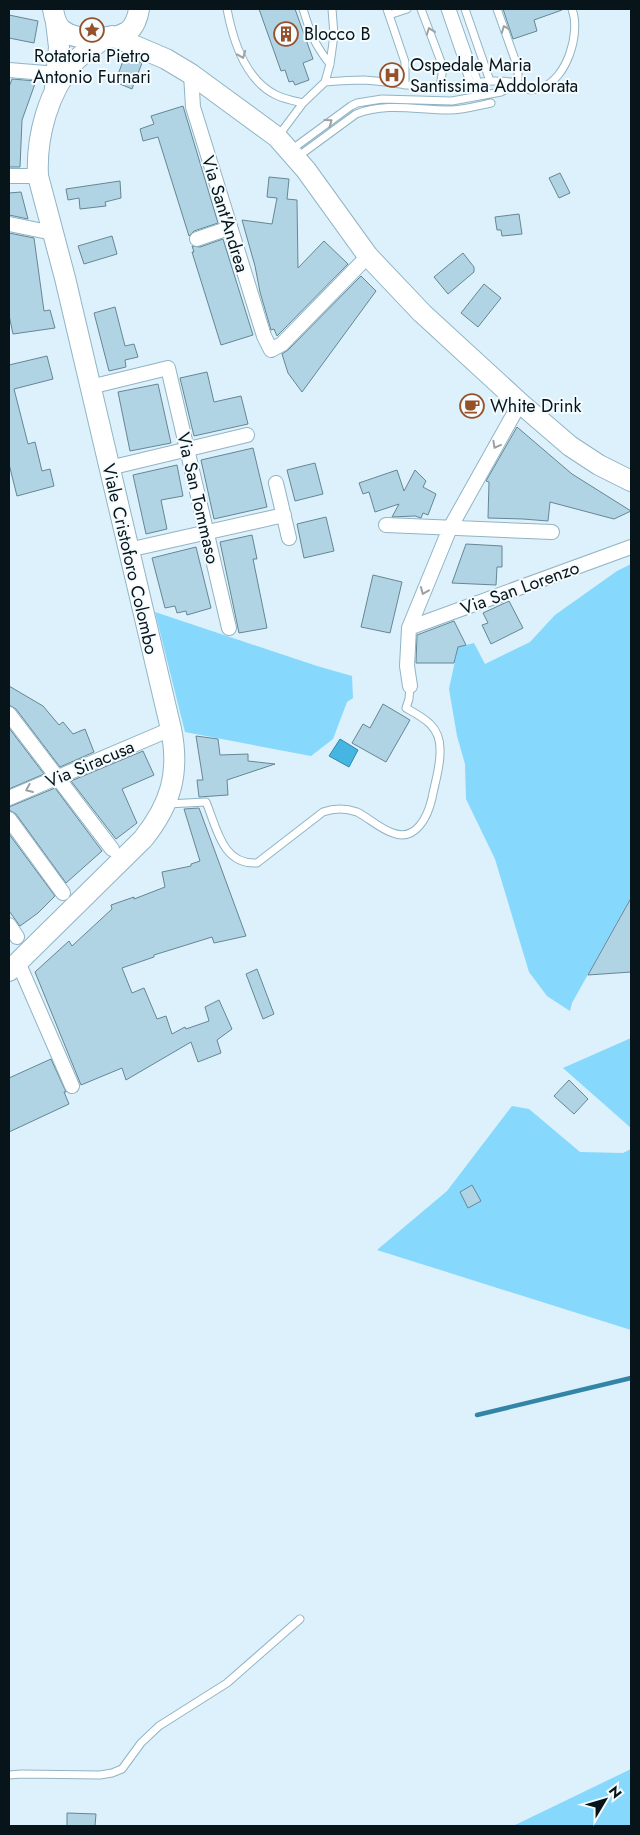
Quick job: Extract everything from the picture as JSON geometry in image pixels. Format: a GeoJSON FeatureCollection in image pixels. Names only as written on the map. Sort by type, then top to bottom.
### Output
{"type":"FeatureCollection","features":[{"type":"Feature","properties":{"kind":"street"},"geometry":{"type":"LineString","coordinates":[[51,14],[62,29],[72,35],[93,39],[127,32],[134,25],[139,11]]}},
{"type":"Feature","properties":{"kind":"street"},"geometry":{"type":"LineString","coordinates":[[139,11],[142,28],[149,41],[166,59]]}},
{"type":"Feature","properties":{"kind":"street"},"geometry":{"type":"LineString","coordinates":[[51,14],[58,47],[56,82]]}},
{"type":"Feature","properties":{"kind":"street"},"geometry":{"type":"LineString","coordinates":[[109,37],[166,59],[192,74],[287,149],[368,256],[422,313],[570,446],[599,465],[631,481]]}},
{"type":"Feature","properties":{"kind":"street"},"geometry":{"type":"LineString","coordinates":[[56,82],[75,61],[109,37]]}},
{"type":"Feature","properties":{"kind":"street"},"geometry":{"type":"LineString","coordinates":[[9,70],[56,82]]}},
{"type":"Feature","properties":{"kind":"street","name":"Via Sant'Andrea"},"geometry":{"type":"LineString","coordinates":[[192,74],[193,107],[264,336],[272,350],[282,344],[368,256]]}},
{"type":"Feature","properties":{"kind":"street","name":"Viale Cristoforo Colombo"},"geometry":{"type":"LineString","coordinates":[[14,967],[143,839],[155,824],[166,804],[174,770],[175,749],[90,387],[38,176],[37,161],[40,138],[56,82]]}},
{"type":"Feature","properties":{"kind":"street"},"geometry":{"type":"LineString","coordinates":[[9,176],[38,176]]}},
{"type":"Feature","properties":{"kind":"street"},"geometry":{"type":"LineString","coordinates":[[9,224],[53,233]]}},
{"type":"Feature","properties":{"kind":"street"},"geometry":{"type":"LineString","coordinates":[[197,239],[229,228]]}},
{"type":"Feature","properties":{"kind":"street"},"geometry":{"type":"LineString","coordinates":[[368,256],[575,438],[603,457],[631,472]]}},
{"type":"Feature","properties":{"kind":"street","name":"Via San Tommaso"},"geometry":{"type":"LineString","coordinates":[[90,387],[168,368],[229,628]]}},
{"type":"Feature","properties":{"kind":"street"},"geometry":{"type":"LineString","coordinates":[[410,686],[407,666],[409,628],[450,528],[520,403]]}},
{"type":"Feature","properties":{"kind":"street"},"geometry":{"type":"LineString","coordinates":[[109,468],[247,435]]}},
{"type":"Feature","properties":{"kind":"street"},"geometry":{"type":"LineString","coordinates":[[276,483],[289,538]]}},
{"type":"Feature","properties":{"kind":"street"},"geometry":{"type":"LineString","coordinates":[[128,550],[284,515]]}},
{"type":"Feature","properties":{"kind":"street"},"geometry":{"type":"LineString","coordinates":[[386,525],[552,532]]}},
{"type":"Feature","properties":{"kind":"street","name":"Via San Lorenzo"},"geometry":{"type":"LineString","coordinates":[[409,628],[631,547]]}},
{"type":"Feature","properties":{"kind":"street"},"geometry":{"type":"LineString","coordinates":[[9,714],[112,849]]}},
{"type":"Feature","properties":{"kind":"street","name":"Via Siracusa"},"geometry":{"type":"LineString","coordinates":[[9,798],[171,729]]}},
{"type":"Feature","properties":{"kind":"street"},"geometry":{"type":"LineString","coordinates":[[9,819],[63,893]]}},
{"type":"Feature","properties":{"kind":"street"},"geometry":{"type":"LineString","coordinates":[[9,925],[17,937]]}},
{"type":"Feature","properties":{"kind":"street"},"geometry":{"type":"LineString","coordinates":[[14,967],[72,1086]]}},
{"type":"Feature","properties":{"kind":"lane"},"geometry":{"type":"LineString","coordinates":[[227,9],[244,62],[254,78],[276,95],[303,103]]}},
{"type":"Feature","properties":{"kind":"lane"},"geometry":{"type":"LineString","coordinates":[[302,9],[317,48],[330,64]]}},
{"type":"Feature","properties":{"kind":"lane"},"geometry":{"type":"LineString","coordinates":[[287,149],[303,103],[325,82],[330,64],[334,35],[332,9]]}},
{"type":"Feature","properties":{"kind":"lane"},"geometry":{"type":"LineString","coordinates":[[405,85],[405,62],[388,12],[407,9]]}},
{"type":"Feature","properties":{"kind":"lane"},"geometry":{"type":"LineString","coordinates":[[421,9],[443,67],[440,88]]}},
{"type":"Feature","properties":{"kind":"lane"},"geometry":{"type":"LineString","coordinates":[[445,9],[474,84]]}},
{"type":"Feature","properties":{"kind":"lane"},"geometry":{"type":"LineString","coordinates":[[452,9],[474,84]]}},
{"type":"Feature","properties":{"kind":"lane"},"geometry":{"type":"LineString","coordinates":[[465,9],[490,81]]}},
{"type":"Feature","properties":{"kind":"lane"},"geometry":{"type":"LineString","coordinates":[[287,149],[351,106],[366,101],[382,98],[452,101],[501,92],[516,84],[518,68],[497,9]]}},
{"type":"Feature","properties":{"kind":"lane"},"geometry":{"type":"LineString","coordinates":[[325,82],[364,80],[440,88],[490,81],[516,84],[522,89],[534,90],[543,88],[564,67],[571,53],[575,25],[572,9]]}},
{"type":"Feature","properties":{"kind":"lane"},"geometry":{"type":"LineString","coordinates":[[287,149],[363,111],[394,106],[450,110],[491,103]]}},
{"type":"Feature","properties":{"kind":"lane"},"geometry":{"type":"LineString","coordinates":[[166,804],[206,802],[224,847],[231,856],[249,864],[257,863],[323,812],[331,809],[344,809],[357,813],[393,834],[412,833],[425,818],[430,808],[440,754],[437,732],[432,725],[406,708],[410,686]]}},
{"type":"Feature","properties":{"kind":"lane"},"geometry":{"type":"LineString","coordinates":[[9,1775],[100,1775],[112,1773],[122,1768],[141,1743],[159,1726],[228,1682],[300,1619]]}},
{"type":"Feature","properties":{"kind":"shaded area"},"geometry":{"type":"Polygon","coordinates":[[[631,564],[631,897],[572,1003],[570,1011],[547,996],[529,972],[495,859],[466,799],[465,764],[457,736],[449,689],[458,647],[474,643],[485,664],[530,642],[555,615],[617,571],[631,564]]]}},
{"type":"Feature","properties":{"kind":"shaded area"},"geometry":{"type":"Polygon","coordinates":[[[155,612],[352,676],[353,698],[347,702],[333,739],[311,756],[185,732],[155,612]]]}},
{"type":"Feature","properties":{"kind":"shaded area"},"geometry":{"type":"Polygon","coordinates":[[[340,739],[358,750],[349,767],[329,756],[340,739]]]}},
{"type":"Feature","properties":{"kind":"shaded area"},"geometry":{"type":"Polygon","coordinates":[[[631,1038],[631,1128],[563,1068],[631,1038]]]}},
{"type":"Feature","properties":{"kind":"shaded area"},"geometry":{"type":"Polygon","coordinates":[[[512,1106],[529,1109],[580,1152],[623,1153],[631,1149],[631,1330],[377,1250],[447,1191],[512,1106]]]}},
{"type":"Feature","properties":{"kind":"shaded area"},"geometry":{"type":"Polygon","coordinates":[[[631,1769],[631,1826],[513,1826],[631,1769]]]}},
{"type":"Feature","properties":{"kind":"building","name":"Blocco B"},"geometry":{"type":"Polygon","coordinates":[[[259,9],[295,9],[313,59],[303,63],[309,80],[295,85],[293,81],[289,82],[285,70],[281,71],[259,9]]]}},
{"type":"Feature","properties":{"kind":"building"},"geometry":{"type":"Polygon","coordinates":[[[503,9],[562,10],[534,20],[537,31],[513,39],[503,9]]]}},
{"type":"Feature","properties":{"kind":"building"},"geometry":{"type":"Polygon","coordinates":[[[9,15],[38,21],[34,43],[9,38],[9,15]]]}},
{"type":"Feature","properties":{"kind":"building"},"geometry":{"type":"Polygon","coordinates":[[[125,56],[142,63],[132,89],[115,82],[125,56]]]}},
{"type":"Feature","properties":{"kind":"building"},"geometry":{"type":"Polygon","coordinates":[[[12,79],[36,81],[22,120],[20,167],[9,167],[9,87],[12,79]]]}},
{"type":"Feature","properties":{"kind":"building"},"geometry":{"type":"Polygon","coordinates":[[[183,106],[218,223],[194,231],[189,236],[158,137],[143,141],[140,129],[154,124],[151,116],[183,106]]]}},
{"type":"Feature","properties":{"kind":"building"},"geometry":{"type":"Polygon","coordinates":[[[560,173],[570,193],[559,198],[549,178],[560,173]]]}},
{"type":"Feature","properties":{"kind":"building"},"geometry":{"type":"Polygon","coordinates":[[[269,177],[289,179],[287,199],[297,200],[298,268],[324,241],[348,264],[277,336],[274,329],[271,330],[242,220],[272,224],[277,198],[267,197],[269,177]]]}},
{"type":"Feature","properties":{"kind":"building"},"geometry":{"type":"Polygon","coordinates":[[[120,181],[121,198],[105,202],[106,206],[80,209],[79,198],[68,200],[66,189],[120,181]]]}},
{"type":"Feature","properties":{"kind":"building"},"geometry":{"type":"Polygon","coordinates":[[[21,192],[28,219],[9,215],[9,193],[21,192]]]}},
{"type":"Feature","properties":{"kind":"building"},"geometry":{"type":"Polygon","coordinates":[[[519,214],[522,234],[502,236],[501,230],[497,230],[495,217],[519,214]]]}},
{"type":"Feature","properties":{"kind":"building"},"geometry":{"type":"Polygon","coordinates":[[[9,233],[34,238],[44,311],[50,310],[55,328],[13,334],[9,315],[9,233]]]}},
{"type":"Feature","properties":{"kind":"building"},"geometry":{"type":"Polygon","coordinates":[[[112,236],[117,254],[84,264],[78,246],[112,236]]]}},
{"type":"Feature","properties":{"kind":"building"},"geometry":{"type":"Polygon","coordinates":[[[223,239],[253,335],[221,345],[192,252],[194,252],[192,246],[200,247],[223,239]]]}},
{"type":"Feature","properties":{"kind":"building"},"geometry":{"type":"Polygon","coordinates":[[[463,253],[474,267],[474,272],[448,294],[434,277],[463,253]]]}},
{"type":"Feature","properties":{"kind":"building"},"geometry":{"type":"Polygon","coordinates":[[[361,276],[376,291],[302,392],[288,373],[282,354],[361,276]]]}},
{"type":"Feature","properties":{"kind":"building"},"geometry":{"type":"Polygon","coordinates":[[[484,284],[501,298],[478,327],[461,313],[484,284]]]}},
{"type":"Feature","properties":{"kind":"building"},"geometry":{"type":"Polygon","coordinates":[[[115,307],[125,346],[134,344],[138,357],[125,360],[126,367],[109,371],[94,313],[115,307]]]}},
{"type":"Feature","properties":{"kind":"building"},"geometry":{"type":"Polygon","coordinates":[[[47,356],[53,379],[14,389],[28,444],[35,442],[42,471],[50,469],[54,486],[17,496],[9,464],[9,365],[47,356]]]}},
{"type":"Feature","properties":{"kind":"building"},"geometry":{"type":"Polygon","coordinates":[[[207,372],[214,402],[241,396],[248,424],[194,436],[180,378],[207,372]]]}},
{"type":"Feature","properties":{"kind":"building"},"geometry":{"type":"Polygon","coordinates":[[[158,384],[171,443],[130,451],[118,392],[158,384]]]}},
{"type":"Feature","properties":{"kind":"building","name":"White Drink"},"geometry":{"type":"Polygon","coordinates":[[[469,399],[475,399],[479,406],[475,413],[469,413],[465,409],[465,403],[469,399]]]}},
{"type":"Feature","properties":{"kind":"building"},"geometry":{"type":"Polygon","coordinates":[[[517,427],[572,474],[631,511],[614,519],[550,502],[548,521],[488,518],[489,482],[486,481],[517,427]]]}},
{"type":"Feature","properties":{"kind":"building"},"geometry":{"type":"Polygon","coordinates":[[[253,448],[267,507],[214,519],[201,460],[253,448]]]}},
{"type":"Feature","properties":{"kind":"building"},"geometry":{"type":"Polygon","coordinates":[[[315,463],[323,494],[295,501],[287,470],[315,463]]]}},
{"type":"Feature","properties":{"kind":"building"},"geometry":{"type":"Polygon","coordinates":[[[177,465],[183,496],[161,500],[167,529],[146,534],[133,475],[177,465]]]}},
{"type":"Feature","properties":{"kind":"building"},"geometry":{"type":"Polygon","coordinates":[[[397,470],[404,491],[415,470],[426,481],[423,487],[436,494],[428,515],[423,513],[421,518],[415,516],[392,517],[399,504],[375,512],[369,492],[363,494],[359,483],[397,470]]]}},
{"type":"Feature","properties":{"kind":"building"},"geometry":{"type":"Polygon","coordinates":[[[326,517],[334,551],[304,558],[297,524],[326,517]]]}},
{"type":"Feature","properties":{"kind":"building"},"geometry":{"type":"Polygon","coordinates":[[[252,535],[257,559],[253,559],[267,628],[239,633],[220,542],[252,535]]]}},
{"type":"Feature","properties":{"kind":"building"},"geometry":{"type":"Polygon","coordinates":[[[466,544],[502,546],[502,567],[497,567],[496,585],[452,583],[466,544]]]}},
{"type":"Feature","properties":{"kind":"building"},"geometry":{"type":"Polygon","coordinates":[[[196,547],[211,608],[187,615],[186,611],[177,613],[175,606],[165,608],[152,558],[196,547]]]}},
{"type":"Feature","properties":{"kind":"building"},"geometry":{"type":"Polygon","coordinates":[[[373,575],[402,582],[390,633],[361,627],[373,575]]]}},
{"type":"Feature","properties":{"kind":"building"},"geometry":{"type":"Polygon","coordinates":[[[509,601],[523,628],[491,644],[482,625],[488,623],[483,613],[509,601]]]}},
{"type":"Feature","properties":{"kind":"building"},"geometry":{"type":"Polygon","coordinates":[[[454,621],[466,645],[458,647],[454,663],[416,663],[417,635],[454,621]]]}},
{"type":"Feature","properties":{"kind":"building"},"geometry":{"type":"Polygon","coordinates":[[[9,686],[43,706],[59,725],[63,722],[73,734],[85,729],[94,752],[60,767],[16,709],[9,705],[9,686]]]}},
{"type":"Feature","properties":{"kind":"building"},"geometry":{"type":"Polygon","coordinates":[[[383,704],[410,720],[386,762],[352,743],[363,724],[370,728],[383,704]]]}},
{"type":"Feature","properties":{"kind":"building"},"geometry":{"type":"Polygon","coordinates":[[[9,728],[44,774],[9,789],[9,728]]]}},
{"type":"Feature","properties":{"kind":"building"},"geometry":{"type":"Polygon","coordinates":[[[196,736],[218,739],[220,755],[248,754],[248,761],[275,764],[227,780],[228,795],[199,797],[197,780],[203,780],[196,736]]]}},
{"type":"Feature","properties":{"kind":"building"},"geometry":{"type":"Polygon","coordinates":[[[143,751],[154,775],[122,789],[137,823],[116,839],[71,781],[143,751]]]}},
{"type":"Feature","properties":{"kind":"building"},"geometry":{"type":"Polygon","coordinates":[[[55,788],[102,851],[66,883],[16,814],[9,810],[9,807],[55,788]]]}},
{"type":"Feature","properties":{"kind":"building"},"geometry":{"type":"Polygon","coordinates":[[[199,808],[246,936],[214,943],[212,937],[154,955],[154,957],[122,968],[132,993],[144,988],[157,1019],[166,1016],[172,1034],[185,1027],[186,1029],[209,1021],[205,1007],[219,1000],[232,1029],[217,1040],[221,1053],[198,1062],[191,1042],[126,1080],[122,1068],[81,1085],[35,972],[69,941],[72,946],[112,909],[111,905],[134,897],[134,899],[165,887],[162,872],[191,866],[191,864],[200,861],[184,809],[199,808]]]}},
{"type":"Feature","properties":{"kind":"building"},"geometry":{"type":"Polygon","coordinates":[[[9,834],[55,896],[38,913],[20,926],[9,911],[9,834]]]}},
{"type":"Feature","properties":{"kind":"building"},"geometry":{"type":"Polygon","coordinates":[[[631,898],[631,972],[588,975],[631,898]]]}},
{"type":"Feature","properties":{"kind":"building"},"geometry":{"type":"Polygon","coordinates":[[[257,969],[274,1014],[263,1019],[246,974],[257,969]]]}},
{"type":"Feature","properties":{"kind":"building"},"geometry":{"type":"Polygon","coordinates":[[[51,1059],[66,1092],[64,1092],[69,1104],[9,1132],[9,1078],[51,1059]]]}},
{"type":"Feature","properties":{"kind":"building"},"geometry":{"type":"Polygon","coordinates":[[[569,1080],[588,1099],[574,1114],[554,1096],[569,1080]]]}},
{"type":"Feature","properties":{"kind":"building"},"geometry":{"type":"Polygon","coordinates":[[[472,1185],[481,1201],[468,1208],[460,1192],[472,1185]]]}},
{"type":"Feature","properties":{"kind":"building"},"geometry":{"type":"Polygon","coordinates":[[[67,1813],[96,1814],[95,1826],[67,1826],[67,1813]]]}},
{"type":"Feature","properties":{"kind":"waterway"},"geometry":{"type":"LineString","coordinates":[[477,1415],[631,1378]]}},
{"type":"Feature","properties":{"kind":"place","name":"Rotatoria Pietro Antonio Furnari"},"geometry":{"type":"Point","coordinates":[92,30]}},
{"type":"Feature","properties":{"kind":"place","name":"Blocco B"},"geometry":{"type":"Point","coordinates":[286,34]}},
{"type":"Feature","properties":{"kind":"place","name":"Ospedale Maria Santissima Addolorata"},"geometry":{"type":"Point","coordinates":[392,75]}},
{"type":"Feature","properties":{"kind":"place","name":"White Drink"},"geometry":{"type":"Point","coordinates":[472,406]}}]}
